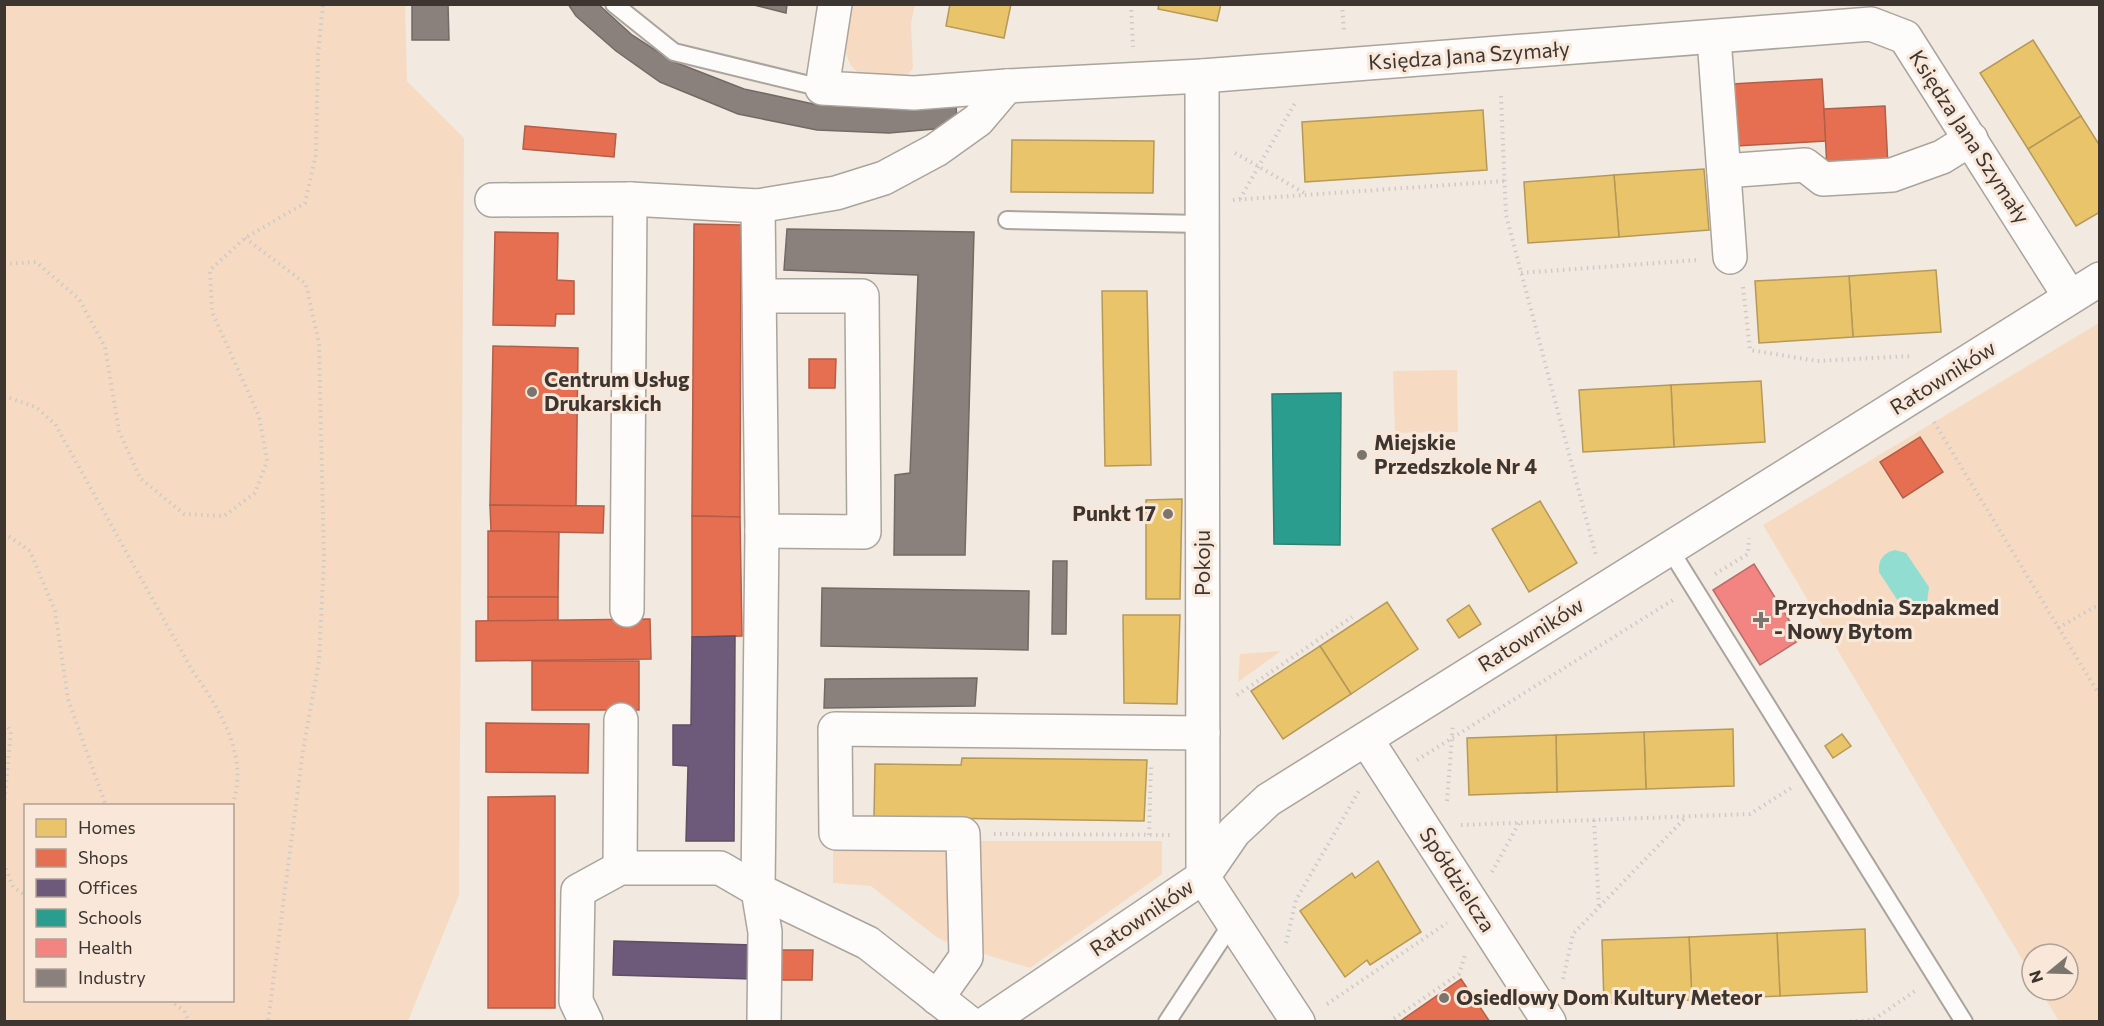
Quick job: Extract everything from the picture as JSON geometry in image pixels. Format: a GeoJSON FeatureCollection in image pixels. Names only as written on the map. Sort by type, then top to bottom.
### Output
{"type":"FeatureCollection","features":[{"type":"Feature","properties":{"kind":"street"},"geometry":{"type":"LineString","coordinates":[[822,88],[835,4]]}},
{"type":"Feature","properties":{"kind":"street","name":"Księdza Jana Szymały"},"geometry":{"type":"LineString","coordinates":[[822,88],[914,93],[1202,76],[1871,24],[1905,38],[2070,297]]}},
{"type":"Feature","properties":{"kind":"street"},"geometry":{"type":"LineString","coordinates":[[1714,38],[1730,257]]}},
{"type":"Feature","properties":{"kind":"street","name":"Pokoju"},"geometry":{"type":"LineString","coordinates":[[1202,76],[1203,877]]}},
{"type":"Feature","properties":{"kind":"street"},"geometry":{"type":"LineString","coordinates":[[492,200],[630,199],[758,206],[836,193],[884,178],[936,150],[978,120],[1007,86]]}},
{"type":"Feature","properties":{"kind":"street"},"geometry":{"type":"LineString","coordinates":[[1724,171],[1805,165],[1823,179],[1892,175],[1942,157],[1971,139]]}},
{"type":"Feature","properties":{"kind":"street"},"geometry":{"type":"LineString","coordinates":[[627,610],[630,199]]}},
{"type":"Feature","properties":{"kind":"street"},"geometry":{"type":"LineString","coordinates":[[758,206],[762,531],[758,890],[765,932],[764,1022]]}},
{"type":"Feature","properties":{"kind":"street","name":"Ratowników"},"geometry":{"type":"LineString","coordinates":[[988,1022],[1203,877],[1234,831],[1269,800],[2100,279]]}},
{"type":"Feature","properties":{"kind":"street"},"geometry":{"type":"LineString","coordinates":[[760,296],[862,296],[864,532],[762,531]]}},
{"type":"Feature","properties":{"kind":"street"},"geometry":{"type":"LineString","coordinates":[[620,868],[621,720]]}},
{"type":"Feature","properties":{"kind":"street"},"geometry":{"type":"LineString","coordinates":[[937,998],[966,957],[963,834],[836,833],[835,729],[1203,733]]}},
{"type":"Feature","properties":{"kind":"street","name":"Spółdzielcza"},"geometry":{"type":"LineString","coordinates":[[1366,739],[1549,1022]]}},
{"type":"Feature","properties":{"kind":"street"},"geometry":{"type":"LineString","coordinates":[[586,1022],[576,1001],[578,891],[620,868],[720,868],[758,890],[868,943],[968,1022]]}},
{"type":"Feature","properties":{"kind":"street"},"geometry":{"type":"LineString","coordinates":[[1203,877],[1298,1022]]}},
{"type":"Feature","properties":{"kind":"lane"},"geometry":{"type":"LineString","coordinates":[[614,4],[674,52],[822,88]]}},
{"type":"Feature","properties":{"kind":"lane"},"geometry":{"type":"LineString","coordinates":[[1007,220],[1202,224]]}},
{"type":"Feature","properties":{"kind":"lane"},"geometry":{"type":"LineString","coordinates":[[1669,548],[1964,1022]]}},
{"type":"Feature","properties":{"kind":"lane"},"geometry":{"type":"LineString","coordinates":[[1167,1022],[1232,923]]}},
{"type":"Feature","properties":{"kind":"path"},"geometry":{"type":"LineString","coordinates":[[4,264],[36,262],[79,299],[105,347],[119,430],[140,478],[184,514],[224,516],[255,493],[267,461],[259,416],[212,312],[210,270],[245,238],[305,203],[316,154],[318,54],[323,4]]}},
{"type":"Feature","properties":{"kind":"path"},"geometry":{"type":"LineString","coordinates":[[1342,4],[1344,34]]}},
{"type":"Feature","properties":{"kind":"path"},"geometry":{"type":"LineString","coordinates":[[1239,200],[1300,94]]}},
{"type":"Feature","properties":{"kind":"path"},"geometry":{"type":"LineString","coordinates":[[1493,97],[1512,95]]}},
{"type":"Feature","properties":{"kind":"path"},"geometry":{"type":"LineString","coordinates":[[1501,96],[1506,215],[1596,557]]}},
{"type":"Feature","properties":{"kind":"path"},"geometry":{"type":"LineString","coordinates":[[1232,161],[1232,151],[1307,195]]}},
{"type":"Feature","properties":{"kind":"path"},"geometry":{"type":"LineString","coordinates":[[1232,200],[1505,181]]}},
{"type":"Feature","properties":{"kind":"path"},"geometry":{"type":"LineString","coordinates":[[1232,190],[1232,212]]}},
{"type":"Feature","properties":{"kind":"path"},"geometry":{"type":"LineString","coordinates":[[245,238],[306,284],[320,344],[324,560],[319,662],[303,750],[268,1022]]}},
{"type":"Feature","properties":{"kind":"path"},"geometry":{"type":"LineString","coordinates":[[1521,273],[1740,257],[1750,350],[1817,361],[1920,355]]}},
{"type":"Feature","properties":{"kind":"path"},"geometry":{"type":"LineString","coordinates":[[4,396],[36,407],[56,424],[181,650],[217,706],[237,758],[239,786],[233,804]]}},
{"type":"Feature","properties":{"kind":"path"},"geometry":{"type":"LineString","coordinates":[[1933,421],[2100,696]]}},
{"type":"Feature","properties":{"kind":"path"},"geometry":{"type":"LineString","coordinates":[[4,533],[30,551],[55,611],[68,699],[105,804]]}},
{"type":"Feature","properties":{"kind":"path"},"geometry":{"type":"LineString","coordinates":[[1407,766],[1748,554],[1749,533]]}},
{"type":"Feature","properties":{"kind":"path"},"geometry":{"type":"LineString","coordinates":[[2058,628],[2100,604]]}},
{"type":"Feature","properties":{"kind":"path"},"geometry":{"type":"LineString","coordinates":[[1232,687],[1232,699],[1352,617]]}},
{"type":"Feature","properties":{"kind":"path"},"geometry":{"type":"LineString","coordinates":[[1447,804],[1456,683]]}},
{"type":"Feature","properties":{"kind":"path"},"geometry":{"type":"LineString","coordinates":[[4,723],[11,731],[4,805]]}},
{"type":"Feature","properties":{"kind":"path"},"geometry":{"type":"LineString","coordinates":[[1149,835],[1152,731]]}},
{"type":"Feature","properties":{"kind":"path"},"geometry":{"type":"LineString","coordinates":[[1284,951],[1296,900],[1364,783]]}},
{"type":"Feature","properties":{"kind":"path"},"geometry":{"type":"LineString","coordinates":[[1456,825],[1750,814],[1798,783]]}},
{"type":"Feature","properties":{"kind":"path"},"geometry":{"type":"LineString","coordinates":[[1562,984],[1573,934],[1686,817]]}},
{"type":"Feature","properties":{"kind":"path"},"geometry":{"type":"LineString","coordinates":[[1594,820],[1599,907]]}},
{"type":"Feature","properties":{"kind":"path"},"geometry":{"type":"LineString","coordinates":[[1491,874],[1519,823]]}},
{"type":"Feature","properties":{"kind":"path"},"geometry":{"type":"LineString","coordinates":[[963,834],[1203,836]]}},
{"type":"Feature","properties":{"kind":"path"},"geometry":{"type":"LineString","coordinates":[[4,863],[13,887],[24,895]]}},
{"type":"Feature","properties":{"kind":"path"},"geometry":{"type":"LineString","coordinates":[[1326,1005],[1451,921]]}},
{"type":"Feature","properties":{"kind":"path"},"geometry":{"type":"LineString","coordinates":[[1389,1022],[1459,974],[1465,957],[1464,946]]}},
{"type":"Feature","properties":{"kind":"path"},"geometry":{"type":"LineString","coordinates":[[1844,1022],[1873,1020],[1923,986]]}},
{"type":"Feature","properties":{"kind":"path"},"geometry":{"type":"LineString","coordinates":[[173,1002],[184,1011],[189,1022]]}},
{"type":"Feature","properties":{"kind":"shaded area"},"geometry":{"type":"Polygon","coordinates":[[[5,4],[405,5],[407,81],[464,138],[459,895],[408,1021],[5,1021],[5,4]]]}},
{"type":"Feature","properties":{"kind":"shaded area"},"geometry":{"type":"Polygon","coordinates":[[[848,5],[915,5],[911,23],[913,68],[908,74],[870,77],[859,73],[852,66],[848,57],[845,36],[848,5]]]}},
{"type":"Feature","properties":{"kind":"shaded area"},"geometry":{"type":"Polygon","coordinates":[[[2099,323],[2099,1021],[2059,1021],[2047,1002],[2080,1002],[2080,942],[2020,942],[2020,956],[1763,525],[2099,323]]]}},
{"type":"Feature","properties":{"kind":"shaded area"},"geometry":{"type":"Polygon","coordinates":[[[1457,370],[1458,432],[1395,433],[1393,371],[1457,370]]]}},
{"type":"Feature","properties":{"kind":"shaded area"},"geometry":{"type":"Polygon","coordinates":[[[1281,651],[1238,682],[1240,654],[1281,651]]]}},
{"type":"Feature","properties":{"kind":"shaded area"},"geometry":{"type":"Polygon","coordinates":[[[833,838],[957,840],[960,948],[938,938],[871,886],[833,883],[833,838]]]}},
{"type":"Feature","properties":{"kind":"shaded area"},"geometry":{"type":"Polygon","coordinates":[[[977,841],[1162,841],[1162,874],[1030,968],[977,952],[977,841]]]}},
{"type":"Feature","properties":{"kind":"water"},"geometry":{"type":"Polygon","coordinates":[[[1895,550],[1906,553],[1929,587],[1927,603],[1918,609],[1902,607],[1879,572],[1882,558],[1895,550]]]}},
{"type":"Feature","properties":{"kind":"building: Homes"},"geometry":{"type":"Polygon","coordinates":[[[950,4],[1011,4],[1004,38],[946,26],[950,4]]]}},
{"type":"Feature","properties":{"kind":"building: Homes"},"geometry":{"type":"Polygon","coordinates":[[[1159,4],[1221,4],[1217,21],[1158,9],[1159,4]]]}},
{"type":"Feature","properties":{"kind":"building: Homes"},"geometry":{"type":"Polygon","coordinates":[[[2033,40],[2081,116],[2028,149],[1980,73],[2033,40]]]}},
{"type":"Feature","properties":{"kind":"building: Homes"},"geometry":{"type":"Polygon","coordinates":[[[1483,110],[1487,170],[1305,182],[1302,122],[1483,110]]]}},
{"type":"Feature","properties":{"kind":"building: Homes"},"geometry":{"type":"Polygon","coordinates":[[[2081,116],[2100,146],[2100,212],[2076,226],[2028,149],[2081,116]]]}},
{"type":"Feature","properties":{"kind":"building: Homes"},"geometry":{"type":"Polygon","coordinates":[[[1012,140],[1154,141],[1153,193],[1011,192],[1012,140]]]}},
{"type":"Feature","properties":{"kind":"building: Homes"},"geometry":{"type":"Polygon","coordinates":[[[1704,169],[1709,230],[1619,237],[1614,175],[1704,169]]]}},
{"type":"Feature","properties":{"kind":"building: Homes"},"geometry":{"type":"Polygon","coordinates":[[[1614,175],[1619,237],[1528,243],[1524,182],[1614,175]]]}},
{"type":"Feature","properties":{"kind":"building: Homes"},"geometry":{"type":"Polygon","coordinates":[[[1936,270],[1941,332],[1853,337],[1849,276],[1936,270]]]}},
{"type":"Feature","properties":{"kind":"building: Homes"},"geometry":{"type":"Polygon","coordinates":[[[1849,276],[1853,337],[1759,343],[1755,281],[1849,276]]]}},
{"type":"Feature","properties":{"kind":"building: Homes"},"geometry":{"type":"Polygon","coordinates":[[[1102,291],[1147,291],[1151,465],[1105,466],[1102,291]]]}},
{"type":"Feature","properties":{"kind":"building: Homes"},"geometry":{"type":"Polygon","coordinates":[[[1761,381],[1765,442],[1674,447],[1671,385],[1761,381]]]}},
{"type":"Feature","properties":{"kind":"building: Homes"},"geometry":{"type":"Polygon","coordinates":[[[1671,385],[1674,447],[1583,452],[1579,390],[1671,385]]]}},
{"type":"Feature","properties":{"kind":"building: Homes"},"geometry":{"type":"Polygon","coordinates":[[[1182,499],[1180,599],[1146,599],[1146,500],[1182,499]]]}},
{"type":"Feature","properties":{"kind":"building: Homes"},"geometry":{"type":"Polygon","coordinates":[[[1540,501],[1577,563],[1529,592],[1492,529],[1540,501]]]}},
{"type":"Feature","properties":{"kind":"building: Homes"},"geometry":{"type":"Polygon","coordinates":[[[1387,602],[1418,649],[1351,694],[1320,646],[1387,602]]]}},
{"type":"Feature","properties":{"kind":"building: Homes"},"geometry":{"type":"Polygon","coordinates":[[[1469,605],[1481,624],[1459,638],[1447,620],[1469,605]]]}},
{"type":"Feature","properties":{"kind":"building: Homes"},"geometry":{"type":"Polygon","coordinates":[[[1123,615],[1180,615],[1177,704],[1124,703],[1123,615]]]}},
{"type":"Feature","properties":{"kind":"building: Homes"},"geometry":{"type":"Polygon","coordinates":[[[1320,646],[1351,694],[1283,739],[1251,691],[1320,646]]]}},
{"type":"Feature","properties":{"kind":"building: Homes"},"geometry":{"type":"Polygon","coordinates":[[[1733,729],[1734,786],[1646,789],[1644,732],[1733,729]]]}},
{"type":"Feature","properties":{"kind":"building: Homes"},"geometry":{"type":"Polygon","coordinates":[[[1644,732],[1646,789],[1557,792],[1556,735],[1644,732]]]}},
{"type":"Feature","properties":{"kind":"building: Homes"},"geometry":{"type":"Polygon","coordinates":[[[1842,734],[1851,746],[1833,758],[1825,746],[1842,734]]]}},
{"type":"Feature","properties":{"kind":"building: Homes"},"geometry":{"type":"Polygon","coordinates":[[[1556,735],[1557,792],[1469,795],[1467,738],[1556,735]]]}},
{"type":"Feature","properties":{"kind":"building: Homes"},"geometry":{"type":"Polygon","coordinates":[[[962,758],[1147,760],[1144,821],[874,817],[875,764],[961,765],[962,758]]]}},
{"type":"Feature","properties":{"kind":"building: Homes"},"geometry":{"type":"Polygon","coordinates":[[[1378,861],[1421,932],[1370,965],[1367,960],[1345,977],[1300,911],[1352,873],[1355,878],[1378,861]]]}},
{"type":"Feature","properties":{"kind":"building: Homes"},"geometry":{"type":"Polygon","coordinates":[[[1865,929],[1867,992],[1780,996],[1777,933],[1865,929]]]}},
{"type":"Feature","properties":{"kind":"building: Homes"},"geometry":{"type":"Polygon","coordinates":[[[1777,933],[1780,996],[1692,1000],[1689,937],[1777,933]]]}},
{"type":"Feature","properties":{"kind":"building: Homes"},"geometry":{"type":"Polygon","coordinates":[[[1689,937],[1692,1000],[1604,1003],[1602,940],[1689,937]]]}},
{"type":"Feature","properties":{"kind":"building: Shops"},"geometry":{"type":"Polygon","coordinates":[[[1822,79],[1826,141],[1736,146],[1732,84],[1822,79]]]}},
{"type":"Feature","properties":{"kind":"building: Shops"},"geometry":{"type":"Polygon","coordinates":[[[1885,106],[1888,167],[1827,170],[1824,109],[1885,106]]]}},
{"type":"Feature","properties":{"kind":"building: Shops"},"geometry":{"type":"Polygon","coordinates":[[[525,126],[616,134],[614,157],[523,149],[525,126]]]}},
{"type":"Feature","properties":{"kind":"building: Shops"},"geometry":{"type":"Polygon","coordinates":[[[694,224],[741,225],[740,517],[692,516],[694,224]]]}},
{"type":"Feature","properties":{"kind":"building: Shops"},"geometry":{"type":"Polygon","coordinates":[[[495,232],[558,233],[557,280],[574,281],[574,314],[556,314],[555,326],[493,325],[495,232]]]}},
{"type":"Feature","properties":{"kind":"building: Shops"},"geometry":{"type":"Polygon","coordinates":[[[493,346],[578,348],[576,506],[490,505],[493,346]]]}},
{"type":"Feature","properties":{"kind":"building: Shops"},"geometry":{"type":"Polygon","coordinates":[[[809,359],[836,359],[835,388],[809,388],[809,359]]]}},
{"type":"Feature","properties":{"kind":"building: Shops"},"geometry":{"type":"Polygon","coordinates":[[[1920,437],[1943,472],[1903,498],[1880,462],[1920,437]]]}},
{"type":"Feature","properties":{"kind":"building: Shops"},"geometry":{"type":"Polygon","coordinates":[[[490,505],[604,506],[603,533],[491,531],[490,505]]]}},
{"type":"Feature","properties":{"kind":"building: Shops"},"geometry":{"type":"Polygon","coordinates":[[[692,516],[740,517],[742,636],[692,637],[692,516]]]}},
{"type":"Feature","properties":{"kind":"building: Shops"},"geometry":{"type":"Polygon","coordinates":[[[488,531],[559,532],[558,597],[488,597],[488,531]]]}},
{"type":"Feature","properties":{"kind":"building: Shops"},"geometry":{"type":"Polygon","coordinates":[[[488,597],[558,597],[558,621],[488,621],[488,597]]]}},
{"type":"Feature","properties":{"kind":"building: Shops"},"geometry":{"type":"Polygon","coordinates":[[[650,619],[651,659],[476,661],[476,621],[650,619]]]}},
{"type":"Feature","properties":{"kind":"building: Shops"},"geometry":{"type":"Polygon","coordinates":[[[532,661],[639,661],[639,710],[532,710],[532,661]]]}},
{"type":"Feature","properties":{"kind":"building: Shops"},"geometry":{"type":"Polygon","coordinates":[[[486,723],[589,724],[588,773],[486,772],[486,723]]]}},
{"type":"Feature","properties":{"kind":"building: Shops"},"geometry":{"type":"Polygon","coordinates":[[[555,796],[555,1008],[488,1008],[488,797],[555,796]]]}},
{"type":"Feature","properties":{"kind":"building: Shops"},"geometry":{"type":"Polygon","coordinates":[[[779,950],[813,950],[812,980],[778,980],[779,950]]]}},
{"type":"Feature","properties":{"kind":"building: Shops"},"geometry":{"type":"Polygon","coordinates":[[[1461,979],[1490,1022],[1399,1022],[1461,979]]]}},
{"type":"Feature","properties":{"kind":"building: Offices"},"geometry":{"type":"Polygon","coordinates":[[[735,636],[734,841],[686,841],[688,766],[673,765],[673,725],[691,725],[692,637],[735,636]]]}},
{"type":"Feature","properties":{"kind":"building: Offices"},"geometry":{"type":"Polygon","coordinates":[[[614,941],[753,945],[752,979],[613,975],[614,941]]]}},
{"type":"Feature","properties":{"kind":"building: Schools"},"geometry":{"type":"Polygon","coordinates":[[[1341,393],[1340,545],[1274,544],[1272,394],[1341,393]]]}},
{"type":"Feature","properties":{"kind":"building: Health","name":"Przychodnia Szpakmed - Nowy Bytom"},"geometry":{"type":"Polygon","coordinates":[[[1754,564],[1801,639],[1760,665],[1713,590],[1754,564]]]}},
{"type":"Feature","properties":{"kind":"building: Industry"},"geometry":{"type":"Polygon","coordinates":[[[412,4],[448,4],[449,40],[412,40],[412,4]]]}},
{"type":"Feature","properties":{"kind":"building: Industry"},"geometry":{"type":"Polygon","coordinates":[[[568,4],[598,4],[632,35],[672,61],[744,89],[818,105],[889,109],[956,102],[957,127],[889,133],[817,130],[738,114],[660,82],[616,51],[576,16],[568,4]]]}},
{"type":"Feature","properties":{"kind":"building: Industry"},"geometry":{"type":"Polygon","coordinates":[[[750,4],[787,4],[786,13],[750,4]]]}},
{"type":"Feature","properties":{"kind":"building: Industry"},"geometry":{"type":"Polygon","coordinates":[[[787,229],[974,232],[965,555],[894,555],[895,475],[910,473],[918,275],[784,270],[787,229]]]}},
{"type":"Feature","properties":{"kind":"building: Industry"},"geometry":{"type":"Polygon","coordinates":[[[1053,561],[1067,561],[1066,634],[1052,634],[1053,561]]]}},
{"type":"Feature","properties":{"kind":"building: Industry"},"geometry":{"type":"Polygon","coordinates":[[[822,588],[1029,591],[1028,650],[821,646],[822,588]]]}},
{"type":"Feature","properties":{"kind":"building: Industry"},"geometry":{"type":"Polygon","coordinates":[[[977,678],[975,706],[824,708],[825,679],[977,678]]]}},
{"type":"Feature","properties":{"kind":"place","name":"Centrum Usług Drukarskich"},"geometry":{"type":"Point","coordinates":[532,392]}},
{"type":"Feature","properties":{"kind":"place","name":"Miejskie Przedszkole Nr 4"},"geometry":{"type":"Point","coordinates":[1362,455]}},
{"type":"Feature","properties":{"kind":"place","name":"Punkt 17"},"geometry":{"type":"Point","coordinates":[1168,514]}},
{"type":"Feature","properties":{"kind":"place","name":"Przychodnia Szpakmed - Nowy Bytom"},"geometry":{"type":"Point","coordinates":[1761,620]}},
{"type":"Feature","properties":{"kind":"place","name":"Osiedlowy Dom Kultury Meteor"},"geometry":{"type":"Point","coordinates":[1444,998]}}]}
